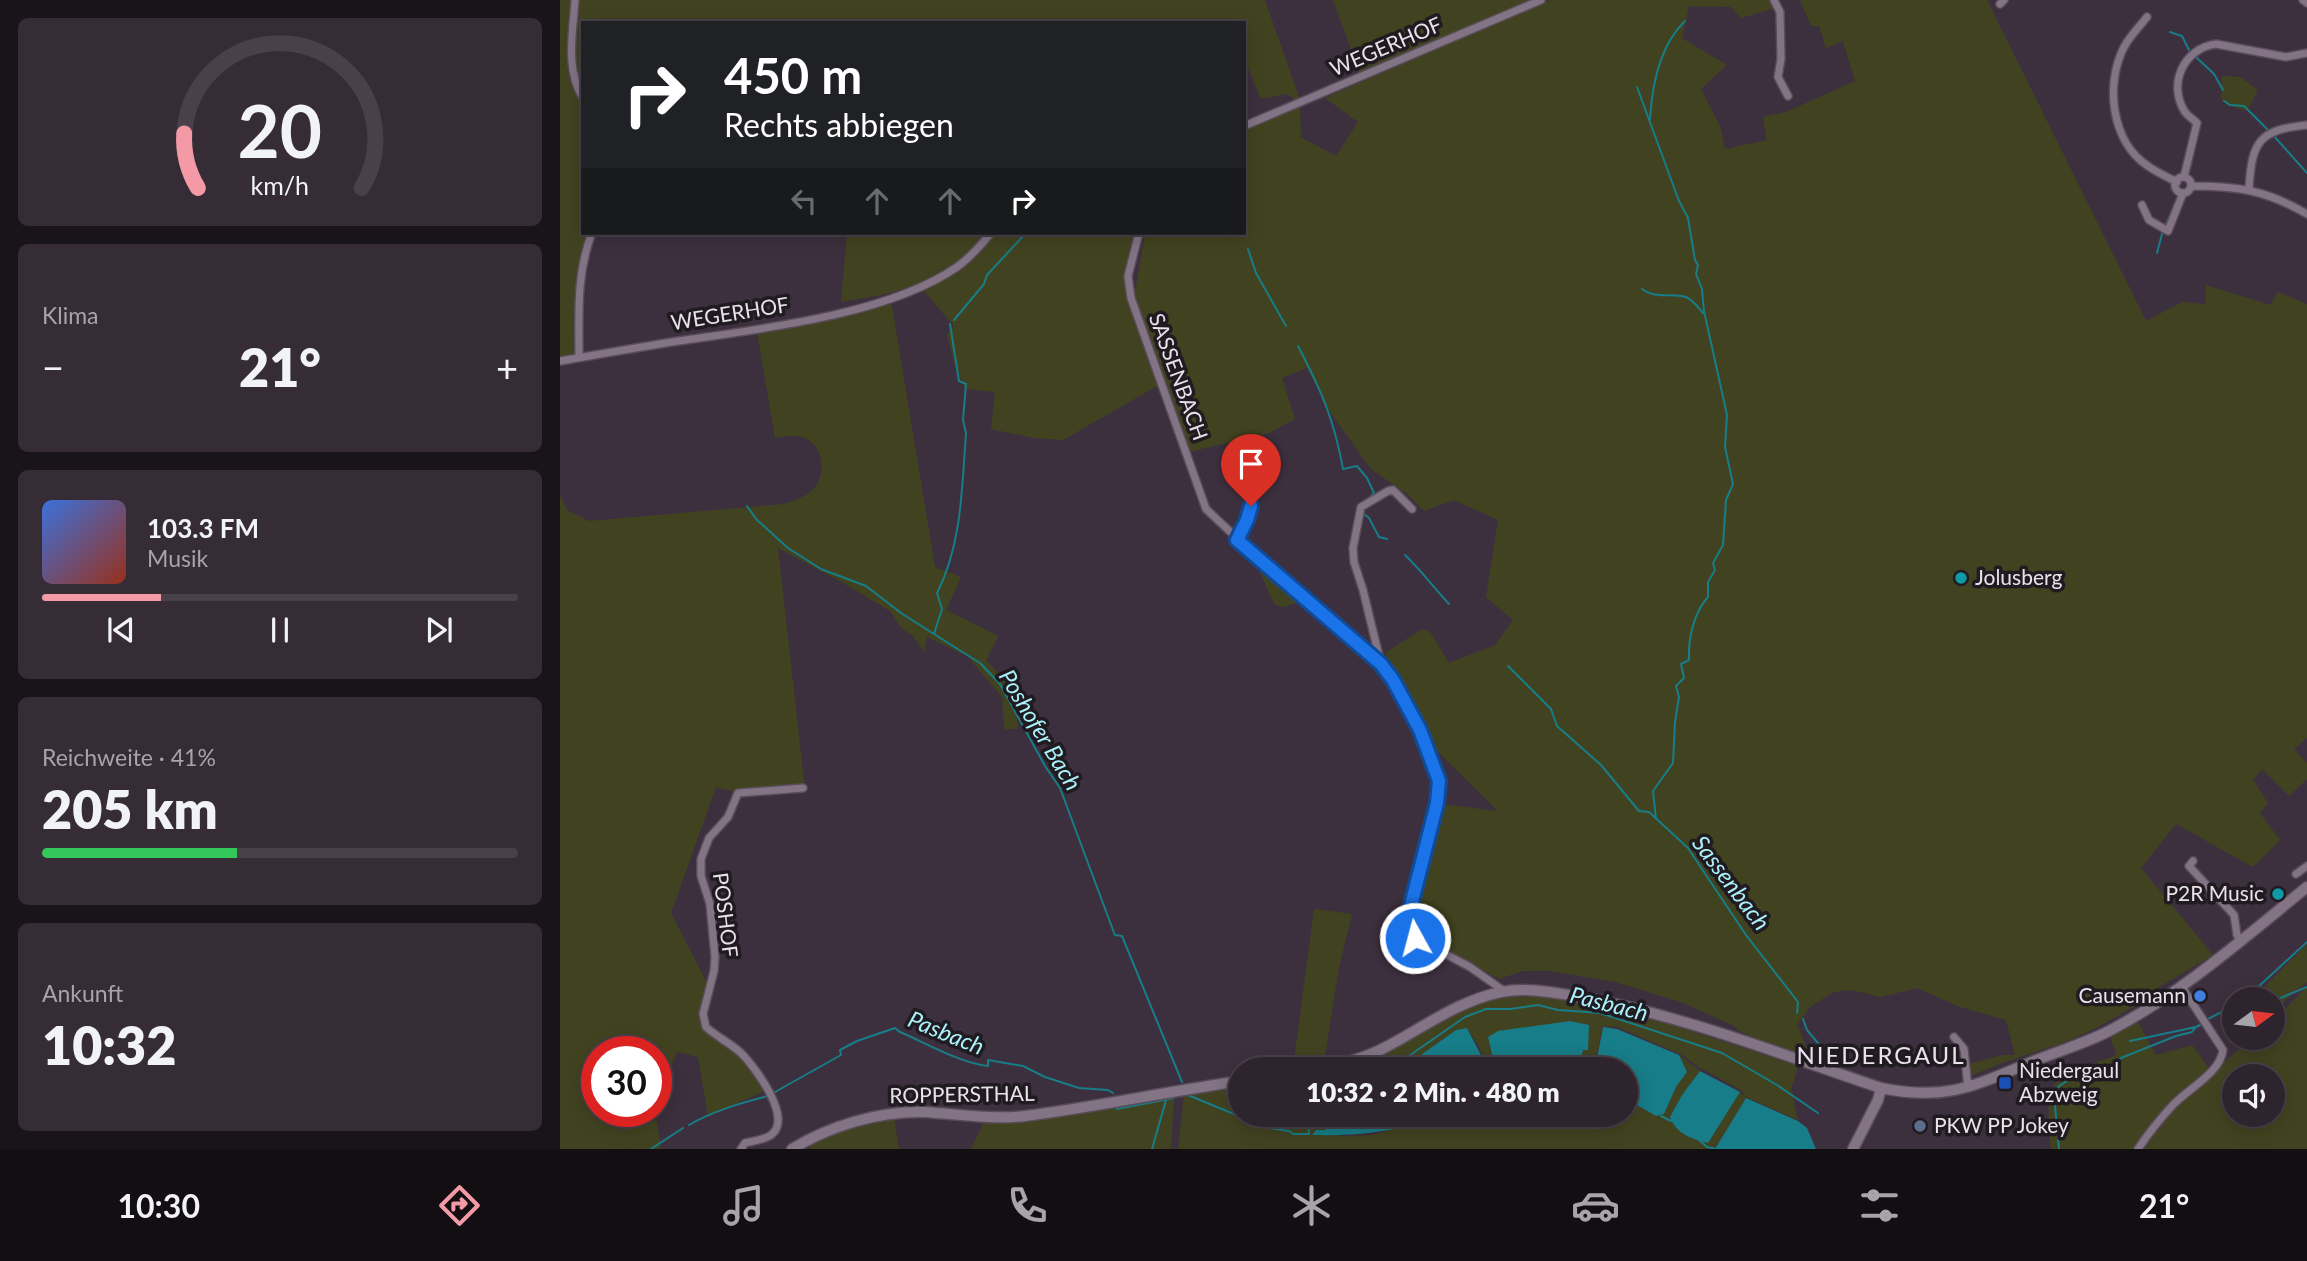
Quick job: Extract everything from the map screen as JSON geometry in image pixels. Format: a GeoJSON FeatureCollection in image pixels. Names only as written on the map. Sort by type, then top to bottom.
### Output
{"type":"FeatureCollection","features":[{"type":"Feature","properties":{"kind":"main road"},"geometry":{"type":"LineString","coordinates":[[1361,1057],[1384,1048],[1459,1006],[1504,991],[1546,991],[1607,1001],[1675,1020],[1881,1088],[1927,1094],[1951,1092],[1968,1088],[2108,1031],[2181,986],[2242,941],[2307,887]]}},
{"type":"Feature","properties":{"kind":"main road","name":"ROPPERSTHAL"},"geometry":{"type":"LineString","coordinates":[[792,1149],[835,1128],[894,1114],[921,1112],[977,1117],[1021,1116],[1228,1082]]}},
{"type":"Feature","properties":{"kind":"main road"},"geometry":{"type":"LineString","coordinates":[[1853,1149],[1878,1100],[1881,1088]]}},
{"type":"Feature","properties":{"kind":"street"},"geometry":{"type":"LineString","coordinates":[[575,0],[571,56],[575,79],[581,93]]}},
{"type":"Feature","properties":{"kind":"street","name":"WEGERHOF"},"geometry":{"type":"LineString","coordinates":[[1246,126],[1541,0]]}},
{"type":"Feature","properties":{"kind":"street"},"geometry":{"type":"LineString","coordinates":[[1774,0],[1780,12],[1782,59],[1779,76],[1788,96]]}},
{"type":"Feature","properties":{"kind":"street"},"geometry":{"type":"LineString","coordinates":[[2147,17],[2124,47],[2116,73],[2113,99],[2118,124],[2130,147],[2146,165],[2180,180],[2190,181],[2191,186]]}},
{"type":"Feature","properties":{"kind":"street"},"geometry":{"type":"LineString","coordinates":[[2183,193],[2177,189],[2197,123],[2185,111],[2179,94],[2178,78],[2191,55],[2207,45],[2216,44],[2286,57],[2307,53]]}},
{"type":"Feature","properties":{"kind":"street"},"geometry":{"type":"LineString","coordinates":[[2249,188],[2253,156],[2263,136],[2273,130],[2307,125]]}},
{"type":"Feature","properties":{"kind":"street"},"geometry":{"type":"LineString","coordinates":[[2191,186],[2249,188],[2307,214]]}},
{"type":"Feature","properties":{"kind":"street"},"geometry":{"type":"LineString","coordinates":[[2142,205],[2149,220],[2168,231],[2183,193],[2191,186]]}},
{"type":"Feature","properties":{"kind":"street"},"geometry":{"type":"LineString","coordinates":[[579,358],[580,275],[591,235]]}},
{"type":"Feature","properties":{"kind":"street","name":"WEGERHOF"},"geometry":{"type":"LineString","coordinates":[[560,361],[845,312],[920,287],[955,269],[988,235]]}},
{"type":"Feature","properties":{"kind":"street","name":"SASSENBACH"},"geometry":{"type":"LineString","coordinates":[[1138,235],[1128,276],[1131,298],[1206,509],[1237,540],[1381,664],[1393,680],[1420,730],[1439,781],[1437,803],[1407,921],[1410,932],[1415,938],[1470,967],[1504,991]]}},
{"type":"Feature","properties":{"kind":"street","name":"SASSENBACH"},"geometry":{"type":"LineString","coordinates":[[1381,664],[1366,598],[1354,562],[1353,548],[1358,517],[1362,507],[1393,490],[1412,509]]}},
{"type":"Feature","properties":{"kind":"street"},"geometry":{"type":"LineString","coordinates":[[1237,540],[1251,506]]}},
{"type":"Feature","properties":{"kind":"street","name":"POSHOF"},"geometry":{"type":"LineString","coordinates":[[741,1149],[745,1143],[766,1138],[774,1132],[777,1123],[776,1111],[769,1089],[751,1064],[706,1027],[703,1014],[715,957],[710,904],[701,876],[701,859],[709,838],[728,817],[738,793],[803,788]]}},
{"type":"Feature","properties":{"kind":"street"},"geometry":{"type":"LineString","coordinates":[[2193,861],[2189,866],[2234,915],[2236,934],[2242,941]]}},
{"type":"Feature","properties":{"kind":"street"},"geometry":{"type":"LineString","coordinates":[[2297,874],[2307,866]]}},
{"type":"Feature","properties":{"kind":"street"},"geometry":{"type":"LineString","coordinates":[[2138,1149],[2173,1104],[2213,1070],[2222,1058],[2223,1050],[2181,986]]}},
{"type":"Feature","properties":{"kind":"street"},"geometry":{"type":"LineString","coordinates":[[1954,1037],[1964,1049],[1968,1088]]}},
{"type":"Feature","properties":{"kind":"green space"},"geometry":{"type":"Polygon","coordinates":[[[560,0],[572,0],[568,62],[571,82],[581,99],[581,235],[588,235],[578,277],[576,353],[573,357],[560,359],[560,0]]]}},
{"type":"Feature","properties":{"kind":"green space"},"geometry":{"type":"Polygon","coordinates":[[[575,0],[1265,0],[1300,100],[1297,101],[1287,94],[1261,99],[1246,64],[1246,21],[581,21],[581,90],[575,79],[575,0]]]}},
{"type":"Feature","properties":{"kind":"green space"},"geometry":{"type":"Polygon","coordinates":[[[1333,0],[1533,0],[1360,74],[1333,0]]]}},
{"type":"Feature","properties":{"kind":"green space"},"geometry":{"type":"Polygon","coordinates":[[[1550,0],[1778,0],[1779,7],[1741,18],[1731,7],[1689,6],[1682,38],[1727,65],[1701,89],[1720,126],[1725,149],[1767,140],[1763,117],[1786,112],[1855,81],[1843,41],[1826,48],[1819,26],[1811,26],[1800,0],[1987,0],[2146,321],[2182,302],[2205,304],[2206,285],[2270,305],[2278,292],[2307,304],[2307,738],[2294,749],[2307,763],[2307,779],[2289,796],[2262,769],[2253,780],[2268,803],[2260,813],[2280,840],[2253,867],[2176,824],[2141,868],[2213,955],[2100,1026],[1969,1077],[1968,1064],[2003,1055],[2015,1055],[2006,1020],[1960,1007],[1917,988],[1881,997],[1851,990],[1834,992],[1811,1006],[1797,1025],[1811,1057],[1759,1041],[1732,1025],[1681,1002],[1615,982],[1550,971],[1523,971],[1499,979],[1420,936],[1413,918],[1441,804],[1498,811],[1428,742],[1385,653],[1422,629],[1430,632],[1449,663],[1495,645],[1513,620],[1486,597],[1498,520],[1454,500],[1424,511],[1407,494],[1371,469],[1330,412],[1307,368],[1282,378],[1295,419],[1269,433],[1189,452],[1134,298],[1145,235],[1246,235],[1246,125],[1300,103],[1301,137],[1336,156],[1358,122],[1325,98],[1550,0]]]}},
{"type":"Feature","properties":{"kind":"green space"},"geometry":{"type":"Polygon","coordinates":[[[2222,76],[2240,77],[2258,90],[2247,111],[2227,105],[2221,99],[2222,76]]]}},
{"type":"Feature","properties":{"kind":"green space"},"geometry":{"type":"Polygon","coordinates":[[[847,235],[986,235],[956,264],[922,283],[841,302],[847,235]]]}},
{"type":"Feature","properties":{"kind":"green space"},"geometry":{"type":"Polygon","coordinates":[[[991,235],[1134,235],[1126,268],[1126,292],[1159,385],[1063,440],[1034,438],[991,429],[995,392],[965,389],[947,334],[954,326],[922,289],[945,277],[991,235]]]}},
{"type":"Feature","properties":{"kind":"green space"},"geometry":{"type":"Polygon","coordinates":[[[891,300],[935,567],[961,577],[946,610],[998,636],[986,660],[1013,689],[1018,729],[1004,729],[1002,697],[967,656],[927,637],[924,652],[912,635],[901,628],[890,611],[778,548],[803,788],[738,793],[716,787],[671,913],[710,989],[703,1014],[706,1027],[738,1051],[769,1089],[708,1116],[698,1057],[677,1052],[672,1065],[672,1036],[581,1036],[581,1127],[658,1127],[661,1147],[560,1149],[560,496],[567,510],[589,521],[784,504],[807,495],[820,477],[820,454],[805,438],[775,438],[757,332],[891,300]]]}},
{"type":"Feature","properties":{"kind":"green space"},"geometry":{"type":"Polygon","coordinates":[[[1254,558],[1302,602],[1282,607],[1274,604],[1254,558]]]}},
{"type":"Feature","properties":{"kind":"green space"},"geometry":{"type":"Polygon","coordinates":[[[1314,909],[1352,914],[1338,972],[1325,1057],[1294,1057],[1314,909]]]}},
{"type":"Feature","properties":{"kind":"green space"},"geometry":{"type":"Polygon","coordinates":[[[2307,944],[2307,983],[2286,1000],[2286,987],[2264,987],[2307,944]]]}},
{"type":"Feature","properties":{"kind":"green space"},"geometry":{"type":"Polygon","coordinates":[[[2307,986],[2307,1149],[2051,1149],[2049,1106],[2056,1083],[2064,1076],[2116,1055],[2110,1036],[2137,1020],[2156,1055],[2192,1045],[2210,1070],[2168,1110],[2148,1143],[2184,1098],[2222,1064],[2222,1127],[2285,1127],[2285,1064],[2222,1064],[2237,1051],[2286,1050],[2286,1008],[2307,986]]]}},
{"type":"Feature","properties":{"kind":"green space"},"geometry":{"type":"Polygon","coordinates":[[[1546,996],[1608,1004],[1798,1066],[1791,1090],[1798,1120],[1746,1097],[1741,1090],[1680,1054],[1617,1027],[1602,1026],[1597,1057],[1582,1057],[1583,1050],[1587,1050],[1571,1021],[1498,1032],[1488,1037],[1493,1057],[1483,1057],[1467,1028],[1456,1030],[1418,1057],[1363,1057],[1480,1002],[1506,997],[1546,996]]]}},
{"type":"Feature","properties":{"kind":"green space"},"geometry":{"type":"Polygon","coordinates":[[[1679,1055],[1700,1071],[1670,1117],[1676,1128],[1696,1140],[1708,1143],[1740,1092],[1746,1098],[1715,1149],[1178,1149],[1184,1094],[1228,1086],[1228,1127],[1326,1127],[1325,1130],[1341,1136],[1372,1135],[1400,1127],[1638,1127],[1638,1106],[1656,1116],[1664,1114],[1676,1087],[1687,1072],[1679,1055]]]}},
{"type":"Feature","properties":{"kind":"green space"},"geometry":{"type":"Polygon","coordinates":[[[1174,1095],[1171,1149],[971,1149],[984,1122],[1056,1117],[1174,1095]]]}},
{"type":"Feature","properties":{"kind":"green space"},"geometry":{"type":"Polygon","coordinates":[[[894,1118],[899,1149],[811,1149],[809,1145],[834,1133],[894,1118]]]}},
{"type":"Feature","properties":{"kind":"water"},"geometry":{"type":"Polygon","coordinates":[[[1570,1021],[1589,1025],[1588,1050],[1583,1050],[1581,1057],[1493,1057],[1488,1037],[1498,1031],[1570,1021]]]}},
{"type":"Feature","properties":{"kind":"water"},"geometry":{"type":"Polygon","coordinates":[[[1603,1027],[1617,1029],[1679,1055],[1687,1072],[1676,1087],[1664,1114],[1656,1116],[1638,1106],[1638,1057],[1597,1057],[1603,1027]]]}},
{"type":"Feature","properties":{"kind":"water"},"geometry":{"type":"Polygon","coordinates":[[[1467,1028],[1482,1057],[1418,1057],[1456,1030],[1467,1028]]]}},
{"type":"Feature","properties":{"kind":"water"},"geometry":{"type":"Polygon","coordinates":[[[1700,1071],[1740,1092],[1708,1143],[1680,1132],[1670,1117],[1700,1071]]]}},
{"type":"Feature","properties":{"kind":"water"},"geometry":{"type":"Polygon","coordinates":[[[1746,1098],[1798,1121],[1807,1128],[1816,1149],[1715,1149],[1746,1098]]]}},
{"type":"Feature","properties":{"kind":"water"},"geometry":{"type":"Polygon","coordinates":[[[1326,1127],[1402,1127],[1346,1135],[1312,1135],[1316,1130],[1325,1130],[1326,1127]]]}},
{"type":"Feature","properties":{"kind":"waterway"},"geometry":{"type":"LineString","coordinates":[[1650,119],[1653,93],[1663,54],[1685,21]]}},
{"type":"Feature","properties":{"kind":"waterway"},"geometry":{"type":"LineString","coordinates":[[2170,32],[2182,36],[2189,50]]}},
{"type":"Feature","properties":{"kind":"waterway"},"geometry":{"type":"LineString","coordinates":[[2196,57],[2214,74],[2223,90]]}},
{"type":"Feature","properties":{"kind":"waterway"},"geometry":{"type":"LineString","coordinates":[[1637,87],[1679,201],[1688,218],[1698,265],[1696,274],[1702,289],[1704,311],[1727,415],[1725,447],[1733,484],[1726,500],[1723,545],[1713,563],[1715,570],[1708,582],[1708,597],[1693,626],[1689,660],[1681,664],[1684,678],[1676,686],[1679,697],[1673,763],[1653,791],[1656,819]]}},
{"type":"Feature","properties":{"kind":"waterway"},"geometry":{"type":"LineString","coordinates":[[2224,101],[2230,105],[2244,106],[2267,129]]}},
{"type":"Feature","properties":{"kind":"waterway"},"geometry":{"type":"LineString","coordinates":[[2273,135],[2307,173]]}},
{"type":"Feature","properties":{"kind":"waterway"},"geometry":{"type":"LineString","coordinates":[[2166,224],[2176,202]]}},
{"type":"Feature","properties":{"kind":"waterway"},"geometry":{"type":"LineString","coordinates":[[2157,253],[2162,234]]}},
{"type":"Feature","properties":{"kind":"waterway","name":"Poshofer Bach"},"geometry":{"type":"LineString","coordinates":[[954,320],[984,284],[987,275],[1024,235]]}},
{"type":"Feature","properties":{"kind":"waterway"},"geometry":{"type":"LineString","coordinates":[[1248,249],[1256,273],[1286,326]]}},
{"type":"Feature","properties":{"kind":"waterway"},"geometry":{"type":"LineString","coordinates":[[1642,289],[1652,294],[1686,297],[1703,313]]}},
{"type":"Feature","properties":{"kind":"waterway","name":"Poshofer Bach"},"geometry":{"type":"LineString","coordinates":[[950,324],[959,381],[966,384],[963,420],[966,433],[956,535],[952,555],[937,593],[942,609],[934,634],[980,663],[1000,684],[1060,788],[1115,935],[1122,936],[1182,1082]]}},
{"type":"Feature","properties":{"kind":"waterway","name":"Sassenbach"},"geometry":{"type":"LineString","coordinates":[[1298,346],[1326,405],[1343,469],[1357,466],[1374,493],[1368,499]]}},
{"type":"Feature","properties":{"kind":"waterway"},"geometry":{"type":"LineString","coordinates":[[747,506],[756,519],[788,548],[821,569],[866,586],[934,634]]}},
{"type":"Feature","properties":{"kind":"waterway","name":"Sassenbach"},"geometry":{"type":"LineString","coordinates":[[1364,514],[1379,537],[1387,539]]}},
{"type":"Feature","properties":{"kind":"waterway","name":"Sassenbach"},"geometry":{"type":"LineString","coordinates":[[1405,555],[1449,604]]}},
{"type":"Feature","properties":{"kind":"waterway","name":"Sassenbach"},"geometry":{"type":"LineString","coordinates":[[1508,666],[1551,709],[1557,726],[1601,765],[1639,811],[1649,812],[1688,848],[1746,935],[1798,1002],[1797,1013]]}},
{"type":"Feature","properties":{"kind":"waterway"},"geometry":{"type":"LineString","coordinates":[[2258,987],[2307,942]]}},
{"type":"Feature","properties":{"kind":"waterway"},"geometry":{"type":"LineString","coordinates":[[2286,996],[2307,987]]}},
{"type":"Feature","properties":{"kind":"waterway","name":"Pasbach"},"geometry":{"type":"LineString","coordinates":[[1407,1057],[1465,1017],[1486,1009],[1538,1005],[1558,1010],[1600,1013],[1722,1053],[1818,1113]]}},
{"type":"Feature","properties":{"kind":"waterway"},"geometry":{"type":"LineString","coordinates":[[2208,1019],[2222,1012]]}},
{"type":"Feature","properties":{"kind":"waterway","name":"Sassenbach"},"geometry":{"type":"LineString","coordinates":[[1803,1019],[1807,1030],[1835,1063]]}},
{"type":"Feature","properties":{"kind":"waterway"},"geometry":{"type":"LineString","coordinates":[[2059,1149],[2054,1095],[2059,1086],[2113,1065],[2121,1058],[2192,1032],[2204,1023]]}},
{"type":"Feature","properties":{"kind":"waterway","name":"Pasbach"},"geometry":{"type":"LineString","coordinates":[[2130,1041],[2196,1027]]}},
{"type":"Feature","properties":{"kind":"waterway","name":"Pasbach"},"geometry":{"type":"LineString","coordinates":[[775,1092],[841,1055],[840,1050],[895,1028],[966,1061],[988,1066],[988,1060],[1023,1066],[1045,1077],[1079,1088],[1108,1090],[1113,1093]]}},
{"type":"Feature","properties":{"kind":"waterway","name":"Pasbach"},"geometry":{"type":"LineString","coordinates":[[1188,1095],[1228,1112]]}},
{"type":"Feature","properties":{"kind":"waterway","name":"Pasbach"},"geometry":{"type":"LineString","coordinates":[[689,1125],[717,1112],[768,1096]]}},
{"type":"Feature","properties":{"kind":"waterway","name":"Pasbach"},"geometry":{"type":"LineString","coordinates":[[1117,1109],[1174,1098]]}},
{"type":"Feature","properties":{"kind":"waterway"},"geometry":{"type":"LineString","coordinates":[[1152,1149],[1166,1100]]}},
{"type":"Feature","properties":{"kind":"waterway"},"geometry":{"type":"LineString","coordinates":[[1661,1116],[1671,1121]]}},
{"type":"Feature","properties":{"kind":"waterway","name":"Pasbach"},"geometry":{"type":"LineString","coordinates":[[1264,1127],[1293,1134],[1309,1134],[1308,1127]]}},
{"type":"Feature","properties":{"kind":"waterway","name":"Pasbach"},"geometry":{"type":"LineString","coordinates":[[651,1149],[683,1128]]}},
{"type":"Feature","properties":{"kind":"waterway"},"geometry":{"type":"LineString","coordinates":[[1699,1140],[1707,1147],[1716,1149]]}},
{"type":"Feature","properties":{"kind":"place","name":"Jolusberg"},"geometry":{"type":"Point","coordinates":[1961,578]}},
{"type":"Feature","properties":{"kind":"place","name":"P2R Music"},"geometry":{"type":"Point","coordinates":[2278,894]}},
{"type":"Feature","properties":{"kind":"place","name":"Causemann"},"geometry":{"type":"Point","coordinates":[2200,996]}},
{"type":"Feature","properties":{"kind":"place","name":"Niedergaul Abzweig"},"geometry":{"type":"Point","coordinates":[2005,1083]}},
{"type":"Feature","properties":{"kind":"place","name":"PKW PP Jokey"},"geometry":{"type":"Point","coordinates":[1920,1126]}},
{"type":"Feature","properties":{"kind":"district","name":"NIEDERGAUL"},"geometry":{"type":"Point","coordinates":[1881,1056]}},
{"type":"Feature","properties":{"kind":"route"},"geometry":{"type":"LineString","coordinates":[[1251,506],[1237,540],[1381,664],[1393,680],[1420,730],[1439,781],[1437,803],[1407,921],[1415,938]]}}]}
